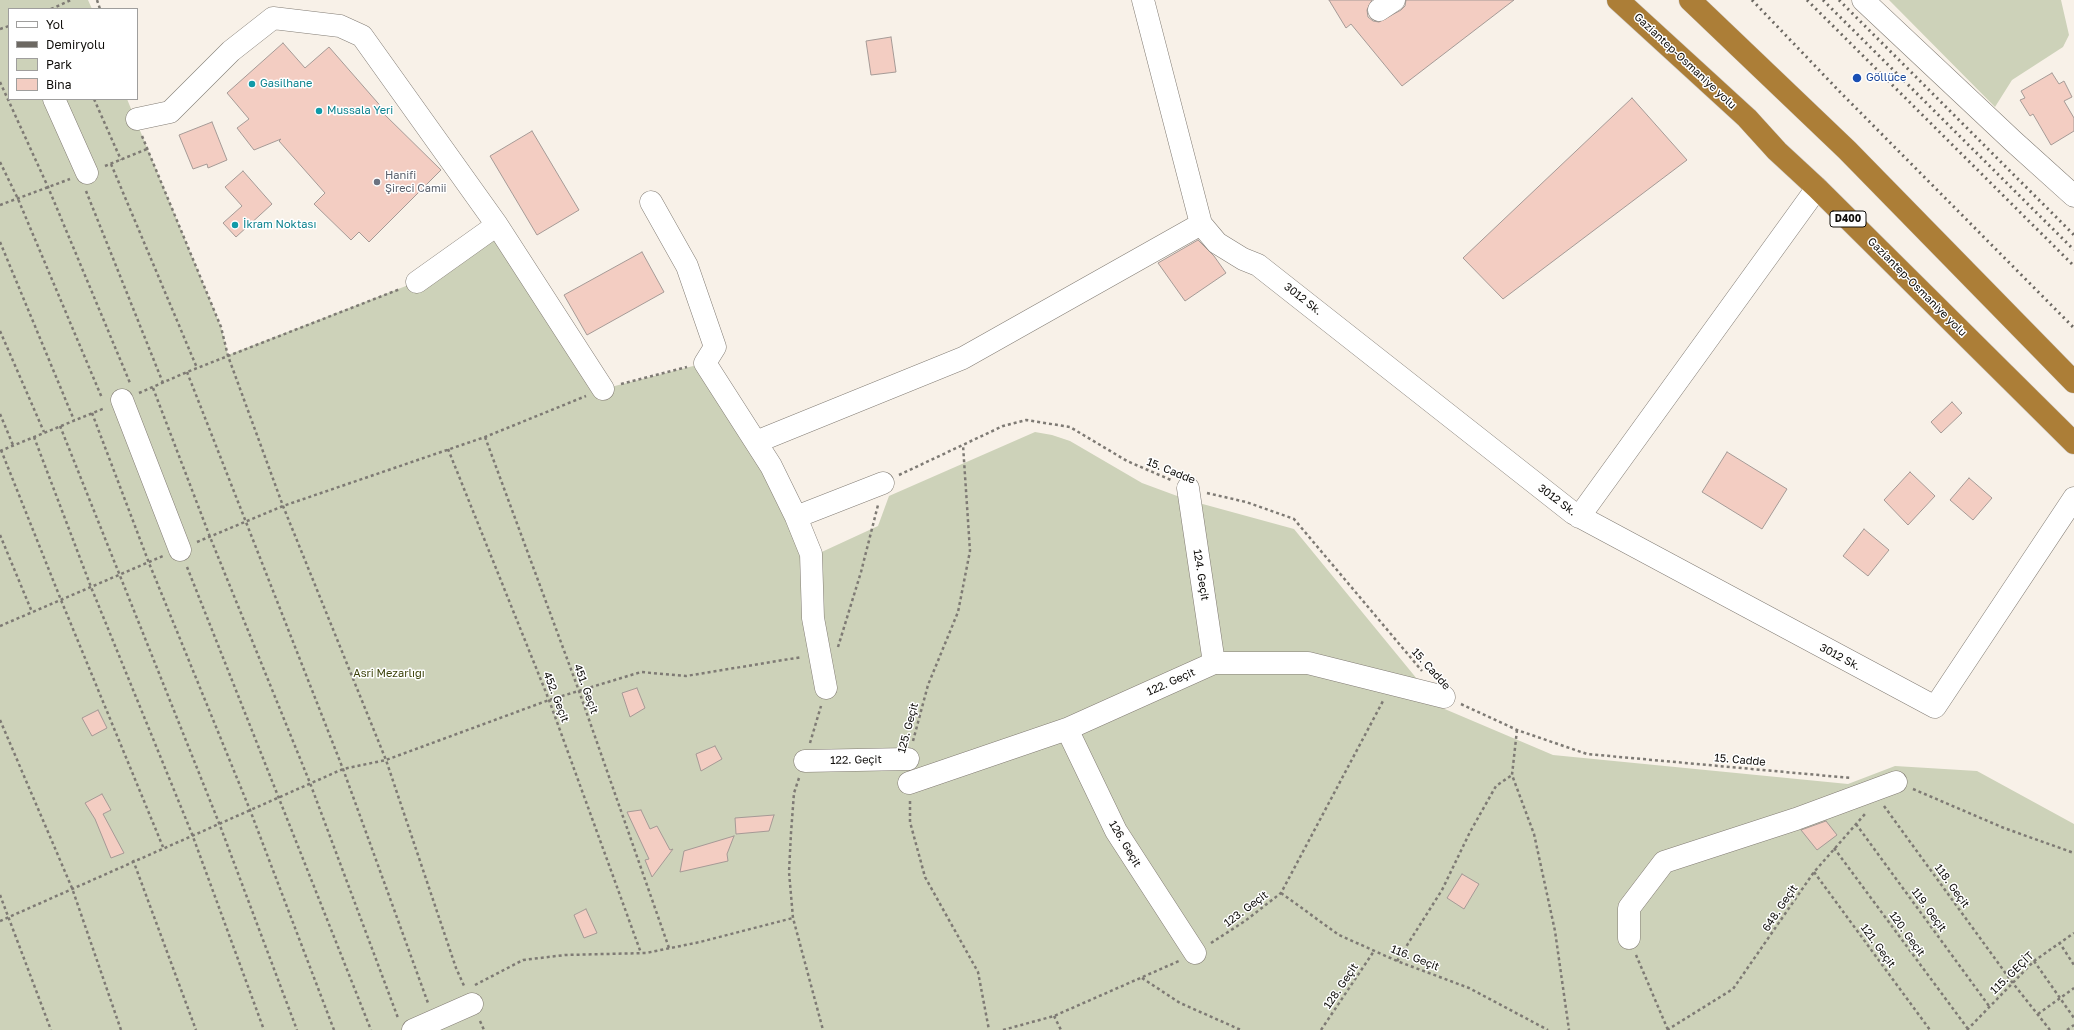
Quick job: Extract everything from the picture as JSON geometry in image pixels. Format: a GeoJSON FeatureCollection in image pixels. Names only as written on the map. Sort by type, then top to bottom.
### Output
{"type":"FeatureCollection","features":[{"type":"Feature","properties":{"kind":"highway","name":"Gaziantep-Osmaniye yolu"},"geometry":{"type":"LineString","coordinates":[[1618,0],[1747,118],[1777,151],[1817,188],[2074,443]]}},
{"type":"Feature","properties":{"kind":"highway"},"geometry":{"type":"LineString","coordinates":[[1690,0],[1847,150],[2074,382]]}},
{"type":"Feature","properties":{"kind":"street","name":"3012 Sk."},"geometry":{"type":"LineString","coordinates":[[1143,0],[1201,224],[1217,243],[1243,259],[1258,265],[1579,517],[1935,708],[2074,498]]}},
{"type":"Feature","properties":{"kind":"street"},"geometry":{"type":"LineString","coordinates":[[1863,0],[2013,141],[2074,196]]}},
{"type":"Feature","properties":{"kind":"street"},"geometry":{"type":"LineString","coordinates":[[137,119],[170,112],[231,51],[273,18],[340,26],[362,36],[497,225],[603,389]]}},
{"type":"Feature","properties":{"kind":"street"},"geometry":{"type":"LineString","coordinates":[[54,100],[87,182]]}},
{"type":"Feature","properties":{"kind":"street"},"geometry":{"type":"LineString","coordinates":[[1579,517],[1817,188]]}},
{"type":"Feature","properties":{"kind":"street"},"geometry":{"type":"LineString","coordinates":[[651,202],[687,266],[715,347],[705,363],[771,466],[796,517],[811,554],[813,618],[826,688]]}},
{"type":"Feature","properties":{"kind":"street"},"geometry":{"type":"LineString","coordinates":[[756,442],[963,358],[1201,224]]}},
{"type":"Feature","properties":{"kind":"street"},"geometry":{"type":"LineString","coordinates":[[417,282],[497,225]]}},
{"type":"Feature","properties":{"kind":"street"},"geometry":{"type":"LineString","coordinates":[[121,401],[180,550]]}},
{"type":"Feature","properties":{"kind":"street"},"geometry":{"type":"LineString","coordinates":[[796,517],[883,483]]}},
{"type":"Feature","properties":{"kind":"street","name":"124. Geçit"},"geometry":{"type":"LineString","coordinates":[[1188,488],[1214,663]]}},
{"type":"Feature","properties":{"kind":"street","name":"122. Geçit"},"geometry":{"type":"LineString","coordinates":[[909,783],[1067,729],[1214,663],[1308,663],[1444,697]]}},
{"type":"Feature","properties":{"kind":"street","name":"126. Geçit"},"geometry":{"type":"LineString","coordinates":[[1067,729],[1116,831],[1195,954]]}},
{"type":"Feature","properties":{"kind":"street","name":"122. Geçit"},"geometry":{"type":"LineString","coordinates":[[805,761],[908,759]]}},
{"type":"Feature","properties":{"kind":"street"},"geometry":{"type":"LineString","coordinates":[[1629,938],[1629,908],[1664,862],[1796,819],[1896,782]]}},
{"type":"Feature","properties":{"kind":"street"},"geometry":{"type":"LineString","coordinates":[[406,1026],[435,1021],[472,1004]]}},
{"type":"Feature","properties":{"kind":"path"},"geometry":{"type":"LineString","coordinates":[[55,8],[71,0]]}},
{"type":"Feature","properties":{"kind":"path"},"geometry":{"type":"LineString","coordinates":[[0,82],[8,100]]}},
{"type":"Feature","properties":{"kind":"path"},"geometry":{"type":"LineString","coordinates":[[8,100],[48,187],[121,401]]}},
{"type":"Feature","properties":{"kind":"path"},"geometry":{"type":"LineString","coordinates":[[94,100],[121,160]]}},
{"type":"Feature","properties":{"kind":"path"},"geometry":{"type":"LineString","coordinates":[[137,119],[147,149],[221,327],[228,356],[282,506],[386,760],[456,968],[466,990],[523,960],[565,955],[641,953],[669,948],[794,918]]}},
{"type":"Feature","properties":{"kind":"path"},"geometry":{"type":"LineString","coordinates":[[0,162],[121,401]]}},
{"type":"Feature","properties":{"kind":"path"},"geometry":{"type":"LineString","coordinates":[[111,164],[197,368]]}},
{"type":"Feature","properties":{"kind":"path"},"geometry":{"type":"LineString","coordinates":[[87,182],[163,383]]}},
{"type":"Feature","properties":{"kind":"path"},"geometry":{"type":"LineString","coordinates":[[0,242],[74,420]]}},
{"type":"Feature","properties":{"kind":"path"},"geometry":{"type":"LineString","coordinates":[[163,847],[0,450],[153,388],[187,372],[417,282]]}},
{"type":"Feature","properties":{"kind":"path"},"geometry":{"type":"LineString","coordinates":[[0,331],[44,432]]}},
{"type":"Feature","properties":{"kind":"path"},"geometry":{"type":"LineString","coordinates":[[0,626],[282,506],[485,437],[603,389],[705,363]]}},
{"type":"Feature","properties":{"kind":"path"},"geometry":{"type":"LineString","coordinates":[[187,372],[344,769],[435,1021]]}},
{"type":"Feature","properties":{"kind":"path"},"geometry":{"type":"LineString","coordinates":[[153,388],[210,537],[310,783],[406,1026]]}},
{"type":"Feature","properties":{"kind":"path"},"geometry":{"type":"LineString","coordinates":[[92,412],[149,562],[250,810],[334,1030]]}},
{"type":"Feature","properties":{"kind":"path"},"geometry":{"type":"LineString","coordinates":[[0,414],[13,445]]}},
{"type":"Feature","properties":{"kind":"path","name":"15. Cadde"},"geometry":{"type":"LineString","coordinates":[[883,483],[1003,426],[1026,420],[1070,427],[1127,461],[1188,488],[1246,502],[1294,519],[1424,674]]}},
{"type":"Feature","properties":{"kind":"path"},"geometry":{"type":"LineString","coordinates":[[60,426],[121,574],[219,823],[297,1030]]}},
{"type":"Feature","properties":{"kind":"path"},"geometry":{"type":"LineString","coordinates":[[34,436],[91,587],[192,834],[264,1030]]}},
{"type":"Feature","properties":{"kind":"path","name":"451. Geçit"},"geometry":{"type":"LineString","coordinates":[[485,437],[579,691],[669,948]]}},
{"type":"Feature","properties":{"kind":"path","name":"125. Geçit"},"geometry":{"type":"LineString","coordinates":[[908,759],[928,685],[958,612],[970,551],[963,445]]}},
{"type":"Feature","properties":{"kind":"path","name":"452. Geçit"},"geometry":{"type":"LineString","coordinates":[[448,449],[549,700],[641,953]]}},
{"type":"Feature","properties":{"kind":"path"},"geometry":{"type":"LineString","coordinates":[[874,519],[883,483]]}},
{"type":"Feature","properties":{"kind":"path"},"geometry":{"type":"LineString","coordinates":[[0,535],[32,612]]}},
{"type":"Feature","properties":{"kind":"path"},"geometry":{"type":"LineString","coordinates":[[180,550],[371,1030]]}},
{"type":"Feature","properties":{"kind":"path"},"geometry":{"type":"LineString","coordinates":[[0,921],[133,860],[344,769],[386,760],[549,700],[641,672],[686,676],[819,654]]}},
{"type":"Feature","properties":{"kind":"path","name":"123. Geçit"},"geometry":{"type":"LineString","coordinates":[[1003,1030],[1054,1016],[1195,954],[1245,922],[1281,893],[1392,683]]}},
{"type":"Feature","properties":{"kind":"path","name":"15. Cadde"},"geometry":{"type":"LineString","coordinates":[[1444,697],[1517,730],[1587,754],[1856,778]]}},
{"type":"Feature","properties":{"kind":"path"},"geometry":{"type":"LineString","coordinates":[[0,720],[72,888],[121,1030]]}},
{"type":"Feature","properties":{"kind":"path"},"geometry":{"type":"LineString","coordinates":[[1517,730],[1512,775],[1534,834],[1555,931],[1568,1030]]}},
{"type":"Feature","properties":{"kind":"path"},"geometry":{"type":"LineString","coordinates":[[1397,961],[1442,890],[1470,832],[1496,786],[1512,775]]}},
{"type":"Feature","properties":{"kind":"path"},"geometry":{"type":"LineString","coordinates":[[1896,782],[2004,828],[2074,853]]}},
{"type":"Feature","properties":{"kind":"path","name":"118. Geçit"},"geometry":{"type":"LineString","coordinates":[[1896,782],[1879,800],[2012,982],[2050,1030]]}},
{"type":"Feature","properties":{"kind":"path"},"geometry":{"type":"LineString","coordinates":[[909,783],[910,822],[925,877],[978,972],[989,1030]]}},
{"type":"Feature","properties":{"kind":"path","name":"648. Geçit"},"geometry":{"type":"LineString","coordinates":[[1668,1030],[1733,989],[1814,872],[1870,809]]}},
{"type":"Feature","properties":{"kind":"path","name":"119. Geçit"},"geometry":{"type":"LineString","coordinates":[[1856,824],[1989,1006]]}},
{"type":"Feature","properties":{"kind":"path","name":"120. Geçit"},"geometry":{"type":"LineString","coordinates":[[1834,848],[1967,1030]]}},
{"type":"Feature","properties":{"kind":"path"},"geometry":{"type":"LineString","coordinates":[[133,860],[196,1030]]}},
{"type":"Feature","properties":{"kind":"path","name":"121. Geçit"},"geometry":{"type":"LineString","coordinates":[[1814,872],[1930,1030]]}},
{"type":"Feature","properties":{"kind":"path","name":"116. Geçit"},"geometry":{"type":"LineString","coordinates":[[1281,893],[1339,935],[1397,961],[1469,988],[1548,1030]]}},
{"type":"Feature","properties":{"kind":"path"},"geometry":{"type":"LineString","coordinates":[[0,895],[51,1030]]}},
{"type":"Feature","properties":{"kind":"path","name":"115. GEÇİT"},"geometry":{"type":"LineString","coordinates":[[1967,1030],[2034,961],[2059,942],[2074,933]]}},
{"type":"Feature","properties":{"kind":"path"},"geometry":{"type":"LineString","coordinates":[[1629,938],[1668,1030]]}},
{"type":"Feature","properties":{"kind":"path"},"geometry":{"type":"LineString","coordinates":[[2059,942],[2074,965]]}},
{"type":"Feature","properties":{"kind":"path","name":"128. Geçit"},"geometry":{"type":"LineString","coordinates":[[1321,1030],[1374,951]]}},
{"type":"Feature","properties":{"kind":"path"},"geometry":{"type":"LineString","coordinates":[[2034,961],[2074,1018]]}},
{"type":"Feature","properties":{"kind":"path"},"geometry":{"type":"LineString","coordinates":[[1141,977],[1180,1003],[1241,1030]]}},
{"type":"Feature","properties":{"kind":"path"},"geometry":{"type":"LineString","coordinates":[[2038,1014],[2074,988]]}},
{"type":"Feature","properties":{"kind":"path"},"geometry":{"type":"LineString","coordinates":[[472,1004],[484,1030]]}},
{"type":"Feature","properties":{"kind":"path"},"geometry":{"type":"LineString","coordinates":[[1054,1016],[1061,1030]]}},
{"type":"Feature","properties":{"kind":"path"},"geometry":{"type":"LineString","coordinates":[[2067,1030],[2074,1025]]}},
{"type":"Feature","properties":{"kind":"green space","name":"Asri Mezarlığı"},"geometry":{"type":"Polygon","coordinates":[[[0,0],[88,0],[92,8],[8,8],[8,100],[127,100],[221,327],[228,355],[424,279],[499,230],[603,389],[705,363],[813,556],[878,526],[889,496],[1035,432],[1052,435],[1070,441],[1142,483],[1188,500],[1294,529],[1440,707],[1553,755],[1848,784],[1895,766],[1977,771],[2074,824],[2074,1030],[0,1030],[0,0]]]}},
{"type":"Feature","properties":{"kind":"green space"},"geometry":{"type":"Polygon","coordinates":[[[1889,0],[2061,0],[2069,35],[2063,47],[2012,80],[1995,107],[1889,0]]]}},
{"type":"Feature","properties":{"kind":"building"},"geometry":{"type":"Polygon","coordinates":[[[1329,0],[1372,0],[1367,10],[1368,17],[1373,21],[1379,22],[1401,10],[1405,6],[1406,0],[1514,0],[1402,86],[1351,24],[1346,28],[1329,0]]]}},
{"type":"Feature","properties":{"kind":"building"},"geometry":{"type":"Polygon","coordinates":[[[891,37],[896,72],[871,75],[866,41],[891,37]]]}},
{"type":"Feature","properties":{"kind":"building"},"geometry":{"type":"Polygon","coordinates":[[[283,43],[305,68],[329,47],[384,110],[382,112],[441,170],[369,242],[359,232],[351,240],[314,204],[325,193],[279,141],[281,139],[254,150],[237,128],[249,119],[227,93],[283,43]]]}},
{"type":"Feature","properties":{"kind":"building"},"geometry":{"type":"Polygon","coordinates":[[[2052,73],[2059,84],[2064,81],[2072,97],[2064,101],[2074,118],[2074,131],[2051,145],[2033,114],[2030,116],[2020,100],[2025,98],[2021,91],[2052,73]]]}},
{"type":"Feature","properties":{"kind":"building"},"geometry":{"type":"Polygon","coordinates":[[[1632,98],[1687,160],[1503,299],[1463,258],[1632,98]]]}},
{"type":"Feature","properties":{"kind":"building"},"geometry":{"type":"Polygon","coordinates":[[[212,122],[227,160],[208,168],[207,164],[193,169],[179,135],[212,122]]]}},
{"type":"Feature","properties":{"kind":"building"},"geometry":{"type":"Polygon","coordinates":[[[532,131],[579,210],[537,235],[490,156],[532,131]]]}},
{"type":"Feature","properties":{"kind":"building"},"geometry":{"type":"Polygon","coordinates":[[[243,171],[272,204],[236,237],[223,223],[242,206],[225,187],[243,171]]]}},
{"type":"Feature","properties":{"kind":"building"},"geometry":{"type":"Polygon","coordinates":[[[1198,240],[1214,256],[1226,273],[1185,301],[1158,263],[1198,240]]]}},
{"type":"Feature","properties":{"kind":"building"},"geometry":{"type":"Polygon","coordinates":[[[642,252],[664,292],[587,335],[564,295],[642,252]]]}},
{"type":"Feature","properties":{"kind":"building"},"geometry":{"type":"Polygon","coordinates":[[[1952,402],[1962,413],[1941,433],[1931,422],[1952,402]]]}},
{"type":"Feature","properties":{"kind":"building"},"geometry":{"type":"Polygon","coordinates":[[[1727,452],[1787,489],[1762,529],[1702,492],[1727,452]]]}},
{"type":"Feature","properties":{"kind":"building"},"geometry":{"type":"Polygon","coordinates":[[[1910,472],[1935,496],[1908,525],[1884,500],[1910,472]]]}},
{"type":"Feature","properties":{"kind":"building"},"geometry":{"type":"Polygon","coordinates":[[[1969,478],[1992,498],[1973,520],[1950,500],[1969,478]]]}},
{"type":"Feature","properties":{"kind":"building"},"geometry":{"type":"Polygon","coordinates":[[[1864,529],[1889,550],[1868,576],[1843,556],[1864,529]]]}},
{"type":"Feature","properties":{"kind":"building"},"geometry":{"type":"Polygon","coordinates":[[[637,688],[645,708],[630,717],[622,693],[637,688]]]}},
{"type":"Feature","properties":{"kind":"building"},"geometry":{"type":"Polygon","coordinates":[[[98,710],[107,728],[92,736],[82,718],[98,710]]]}},
{"type":"Feature","properties":{"kind":"building"},"geometry":{"type":"Polygon","coordinates":[[[715,746],[722,759],[701,771],[696,754],[715,746]]]}},
{"type":"Feature","properties":{"kind":"building"},"geometry":{"type":"Polygon","coordinates":[[[102,794],[111,810],[103,814],[124,853],[111,858],[95,819],[85,803],[102,794]]]}},
{"type":"Feature","properties":{"kind":"building"},"geometry":{"type":"Polygon","coordinates":[[[641,810],[650,829],[657,826],[670,850],[673,849],[652,877],[645,860],[649,859],[627,812],[641,810]]]}},
{"type":"Feature","properties":{"kind":"building"},"geometry":{"type":"Polygon","coordinates":[[[774,815],[769,831],[736,834],[735,818],[774,815]]]}},
{"type":"Feature","properties":{"kind":"building"},"geometry":{"type":"Polygon","coordinates":[[[1826,821],[1837,835],[1817,850],[1801,830],[1826,821]]]}},
{"type":"Feature","properties":{"kind":"building"},"geometry":{"type":"Polygon","coordinates":[[[734,836],[727,854],[728,861],[680,872],[684,851],[734,836]]]}},
{"type":"Feature","properties":{"kind":"building"},"geometry":{"type":"Polygon","coordinates":[[[1462,874],[1479,884],[1464,909],[1447,898],[1462,874]]]}},
{"type":"Feature","properties":{"kind":"building"},"geometry":{"type":"Polygon","coordinates":[[[586,909],[597,933],[584,938],[574,915],[586,909]]]}},
{"type":"Feature","properties":{"kind":"railway"},"geometry":{"type":"LineString","coordinates":[[1752,0],[1840,92],[2074,328]]}},
{"type":"Feature","properties":{"kind":"railway"},"geometry":{"type":"LineString","coordinates":[[1807,0],[2074,266]]}},
{"type":"Feature","properties":{"kind":"railway"},"geometry":{"type":"LineString","coordinates":[[1823,0],[2074,250]]}},
{"type":"Feature","properties":{"kind":"railway"},"geometry":{"type":"LineString","coordinates":[[1839,0],[2074,235]]}},
{"type":"Feature","properties":{"kind":"place","name":"Göllüce"},"geometry":{"type":"Point","coordinates":[1857,78]}},
{"type":"Feature","properties":{"kind":"place","name":"Gasilhane"},"geometry":{"type":"Point","coordinates":[252,84]}},
{"type":"Feature","properties":{"kind":"place","name":"Mussala Yeri"},"geometry":{"type":"Point","coordinates":[319,111]}},
{"type":"Feature","properties":{"kind":"place","name":"Hanifi Şireci Camii"},"geometry":{"type":"Point","coordinates":[377,182]}},
{"type":"Feature","properties":{"kind":"place","name":"İkram Noktası"},"geometry":{"type":"Point","coordinates":[235,225]}}]}
